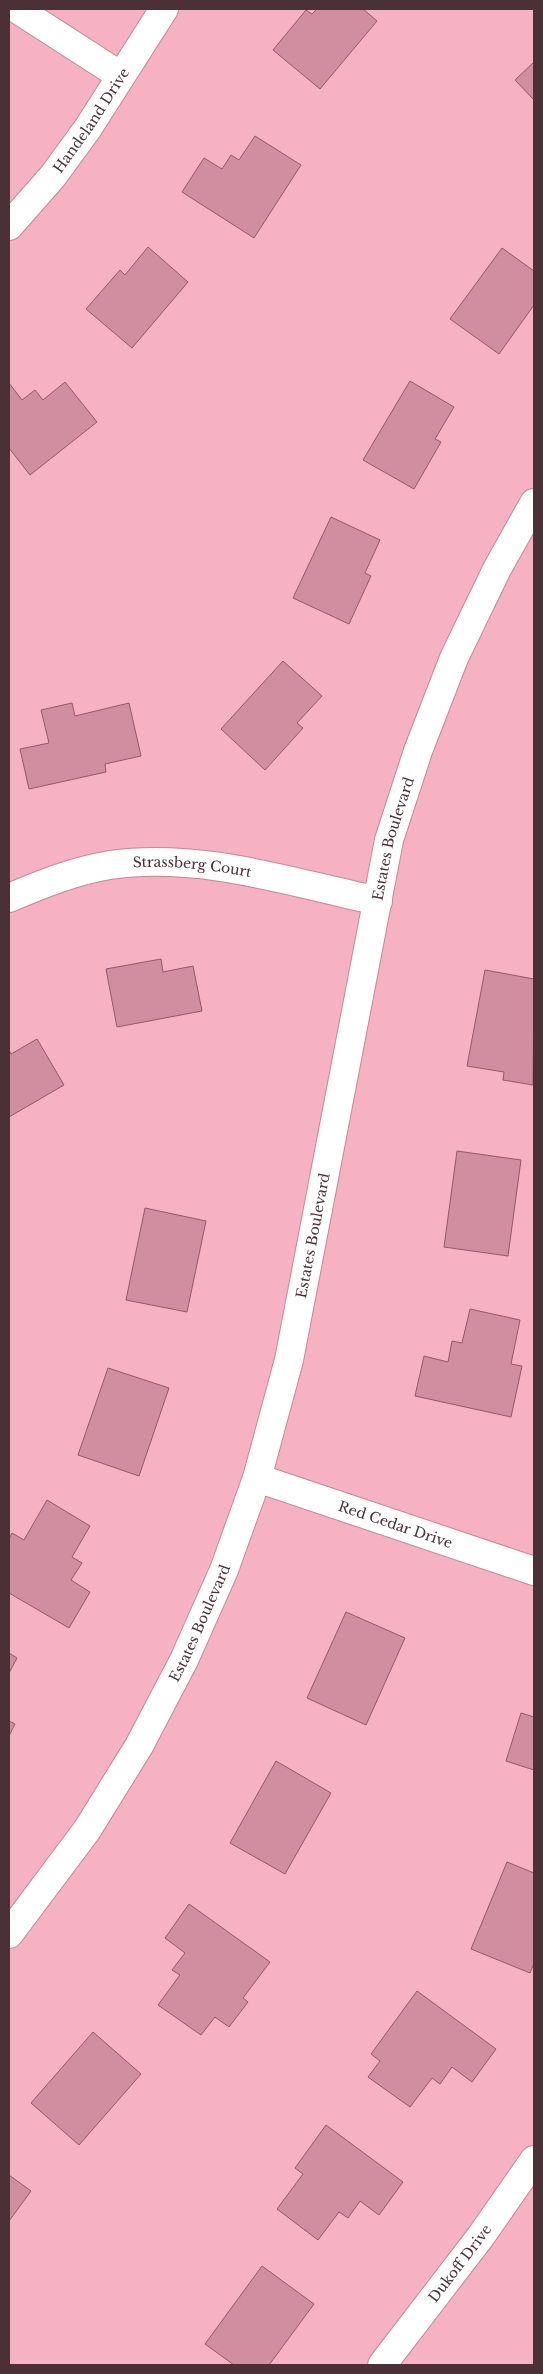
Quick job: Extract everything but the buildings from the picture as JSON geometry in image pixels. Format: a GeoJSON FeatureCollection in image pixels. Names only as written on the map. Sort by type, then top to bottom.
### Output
{"type":"FeatureCollection","features":[{"type":"Feature","properties":{"kind":"street"},"geometry":{"type":"LineString","coordinates":[[18,9],[121,76]]}},
{"type":"Feature","properties":{"kind":"street","name":"Handeland Drive"},"geometry":{"type":"LineString","coordinates":[[9,226],[53,176],[88,128],[164,9]]}},
{"type":"Feature","properties":{"kind":"street","name":"Estates Boulevard"},"geometry":{"type":"LineString","coordinates":[[9,1934],[87,1830],[138,1746],[184,1660],[224,1570],[257,1478],[289,1360],[389,840],[418,751],[454,658],[497,568],[534,503]]}},
{"type":"Feature","properties":{"kind":"street","name":"Strassberg Court"},"geometry":{"type":"LineString","coordinates":[[9,898],[58,878],[110,866],[156,862],[209,865],[378,901]]}},
{"type":"Feature","properties":{"kind":"street","name":"Red Cedar Drive"},"geometry":{"type":"LineString","coordinates":[[257,1478],[534,1571]]}},
{"type":"Feature","properties":{"kind":"street","name":"Dukoff Drive"},"geometry":{"type":"LineString","coordinates":[[382,2365],[480,2236],[534,2160]]}}]}
